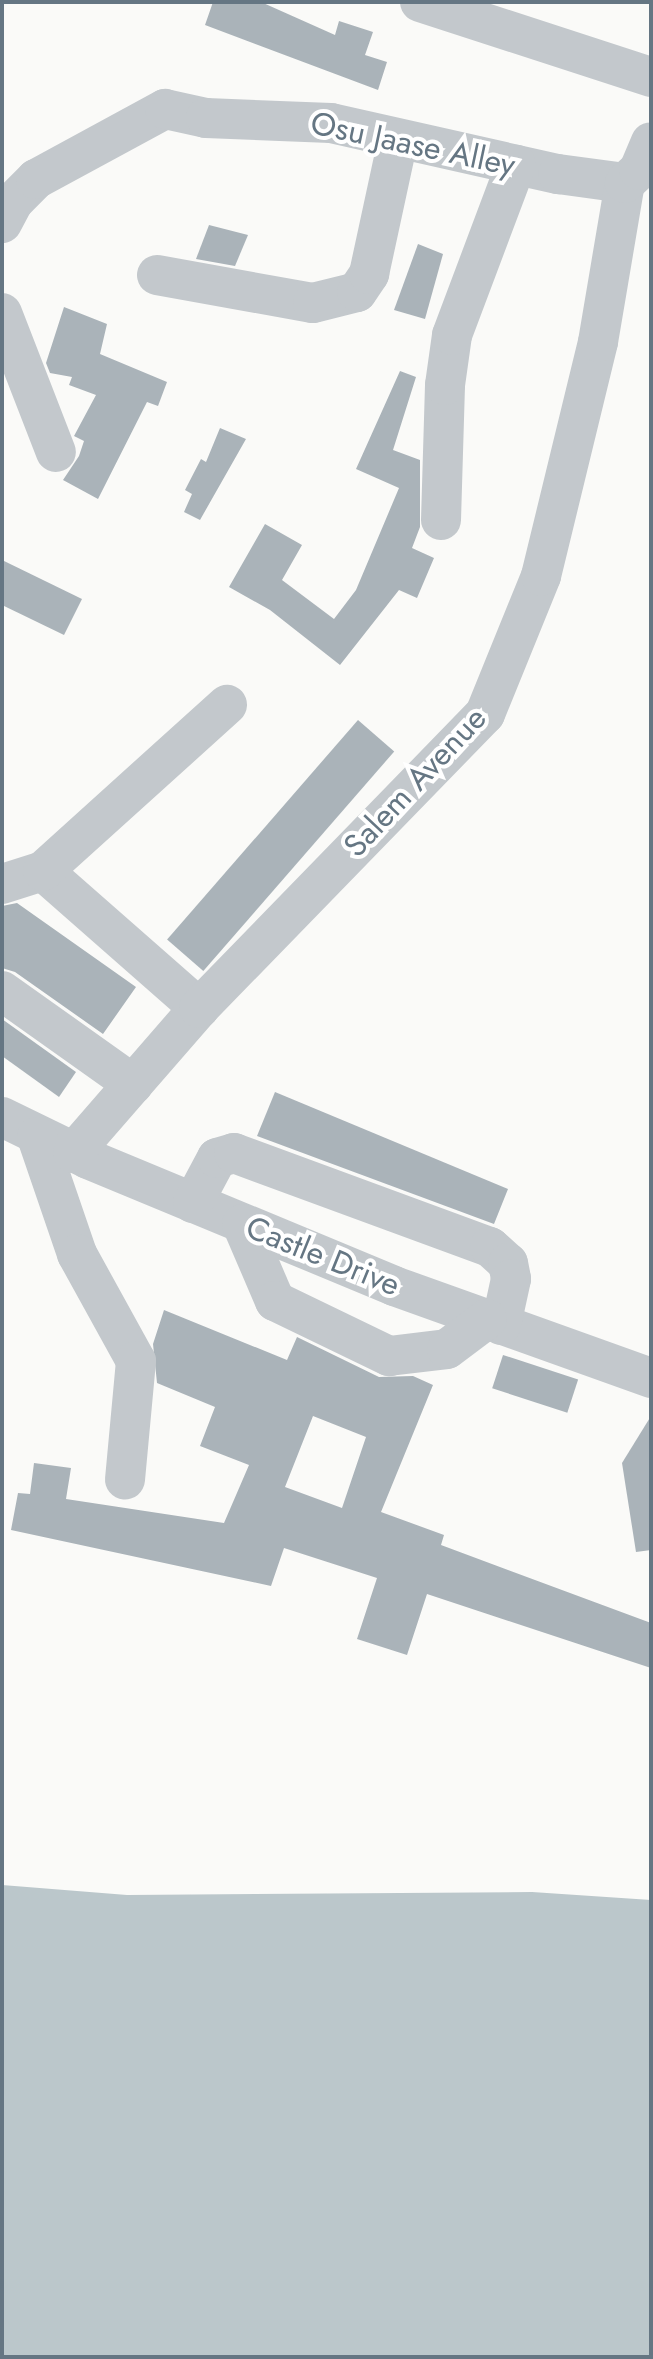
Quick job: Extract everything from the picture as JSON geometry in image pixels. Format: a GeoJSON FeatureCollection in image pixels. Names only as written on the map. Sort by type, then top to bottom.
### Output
{"type":"FeatureCollection","features":[{"type":"Feature","properties":{"kind":"street"},"geometry":{"type":"LineString","coordinates":[[420,2],[651,77]]}},
{"type":"Feature","properties":{"kind":"street","name":"Osu Jaase Alley"},"geometry":{"type":"LineString","coordinates":[[2,223],[13,202],[36,179],[165,109],[206,118],[331,123],[398,140],[452,147],[516,165],[641,168]]}},
{"type":"Feature","properties":{"kind":"street"},"geometry":{"type":"LineString","coordinates":[[157,275],[313,303],[357,292],[369,274],[398,140]]}},
{"type":"Feature","properties":{"kind":"street"},"geometry":{"type":"LineString","coordinates":[[441,520],[445,385],[452,335],[516,165]]}},
{"type":"Feature","properties":{"kind":"street","name":"Salem Avenue"},"geometry":{"type":"LineString","coordinates":[[81,1156],[133,1084],[199,1008],[485,714],[541,576],[641,168]]}},
{"type":"Feature","properties":{"kind":"street"},"geometry":{"type":"LineString","coordinates":[[2,313],[56,452]]}},
{"type":"Feature","properties":{"kind":"street"},"geometry":{"type":"LineString","coordinates":[[2,884],[43,871],[227,705]]}},
{"type":"Feature","properties":{"kind":"street"},"geometry":{"type":"LineString","coordinates":[[43,871],[199,1008]]}},
{"type":"Feature","properties":{"kind":"street"},"geometry":{"type":"LineString","coordinates":[[2,991],[133,1084]]}},
{"type":"Feature","properties":{"kind":"street","name":"Castle Drive"},"geometry":{"type":"LineString","coordinates":[[2,1117],[37,1137],[242,1224],[494,1322],[651,1378]]}},
{"type":"Feature","properties":{"kind":"street"},"geometry":{"type":"LineString","coordinates":[[37,1137],[77,1254],[136,1361],[125,1479]]}},
{"type":"Feature","properties":{"kind":"street"},"geometry":{"type":"LineString","coordinates":[[193,1203],[217,1158],[234,1153],[490,1247],[508,1263],[511,1279],[494,1322],[447,1349],[389,1356],[275,1301],[242,1224]]}},
{"type":"Feature","properties":{"kind":"shaded area"},"geometry":{"type":"Polygon","coordinates":[[[2,1885],[127,1895],[532,1892],[651,1900],[651,2357],[2,2357],[2,1885]]]}},
{"type":"Feature","properties":{"kind":"building"},"geometry":{"type":"Polygon","coordinates":[[[213,2],[261,2],[335,35],[339,21],[373,32],[365,55],[387,62],[378,90],[205,25],[213,2]]]}},
{"type":"Feature","properties":{"kind":"building"},"geometry":{"type":"Polygon","coordinates":[[[209,225],[248,235],[235,266],[196,259],[209,225]]]}},
{"type":"Feature","properties":{"kind":"building"},"geometry":{"type":"Polygon","coordinates":[[[418,244],[443,254],[425,319],[394,310],[418,244]]]}},
{"type":"Feature","properties":{"kind":"building"},"geometry":{"type":"Polygon","coordinates":[[[64,307],[107,324],[100,354],[167,382],[158,406],[147,402],[98,499],[63,480],[79,456],[84,441],[74,436],[96,395],[69,385],[72,377],[50,373],[46,363],[64,307]]]}},
{"type":"Feature","properties":{"kind":"building"},"geometry":{"type":"Polygon","coordinates":[[[400,371],[416,377],[393,450],[420,460],[420,527],[412,548],[434,558],[417,598],[399,590],[340,665],[270,610],[229,587],[265,524],[302,545],[282,580],[334,619],[356,590],[399,488],[356,469],[400,371]]]}},
{"type":"Feature","properties":{"kind":"building"},"geometry":{"type":"Polygon","coordinates":[[[220,428],[246,439],[200,520],[184,512],[192,494],[185,490],[201,459],[206,462],[220,428]]]}},
{"type":"Feature","properties":{"kind":"building"},"geometry":{"type":"Polygon","coordinates":[[[2,560],[82,599],[64,635],[2,605],[2,560]]]}},
{"type":"Feature","properties":{"kind":"building"},"geometry":{"type":"Polygon","coordinates":[[[358,720],[394,751],[203,971],[167,940],[358,720]]]}},
{"type":"Feature","properties":{"kind":"building"},"geometry":{"type":"Polygon","coordinates":[[[17,903],[136,987],[103,1034],[15,972],[2,968],[2,906],[17,903]]]}},
{"type":"Feature","properties":{"kind":"building"},"geometry":{"type":"Polygon","coordinates":[[[2,1019],[76,1072],[59,1097],[2,1056],[2,1019]]]}},
{"type":"Feature","properties":{"kind":"building"},"geometry":{"type":"Polygon","coordinates":[[[275,1092],[508,1189],[494,1224],[257,1136],[275,1092]]]}},
{"type":"Feature","properties":{"kind":"building"},"geometry":{"type":"Polygon","coordinates":[[[164,1310],[287,1360],[297,1337],[379,1377],[413,1376],[433,1385],[381,1512],[444,1535],[441,1545],[651,1623],[651,1668],[427,1594],[407,1655],[357,1639],[377,1578],[284,1548],[271,1586],[11,1530],[18,1493],[30,1494],[34,1463],[71,1468],[66,1499],[224,1523],[249,1465],[200,1446],[215,1407],[157,1383],[153,1344],[164,1310]],[[313,1416],[285,1487],[342,1508],[366,1437],[313,1416]]]}},
{"type":"Feature","properties":{"kind":"building"},"geometry":{"type":"Polygon","coordinates":[[[503,1355],[578,1379],[567,1413],[492,1388],[503,1355]]]}},
{"type":"Feature","properties":{"kind":"building"},"geometry":{"type":"Polygon","coordinates":[[[651,1416],[651,1550],[636,1552],[622,1463],[651,1416]]]}}]}
